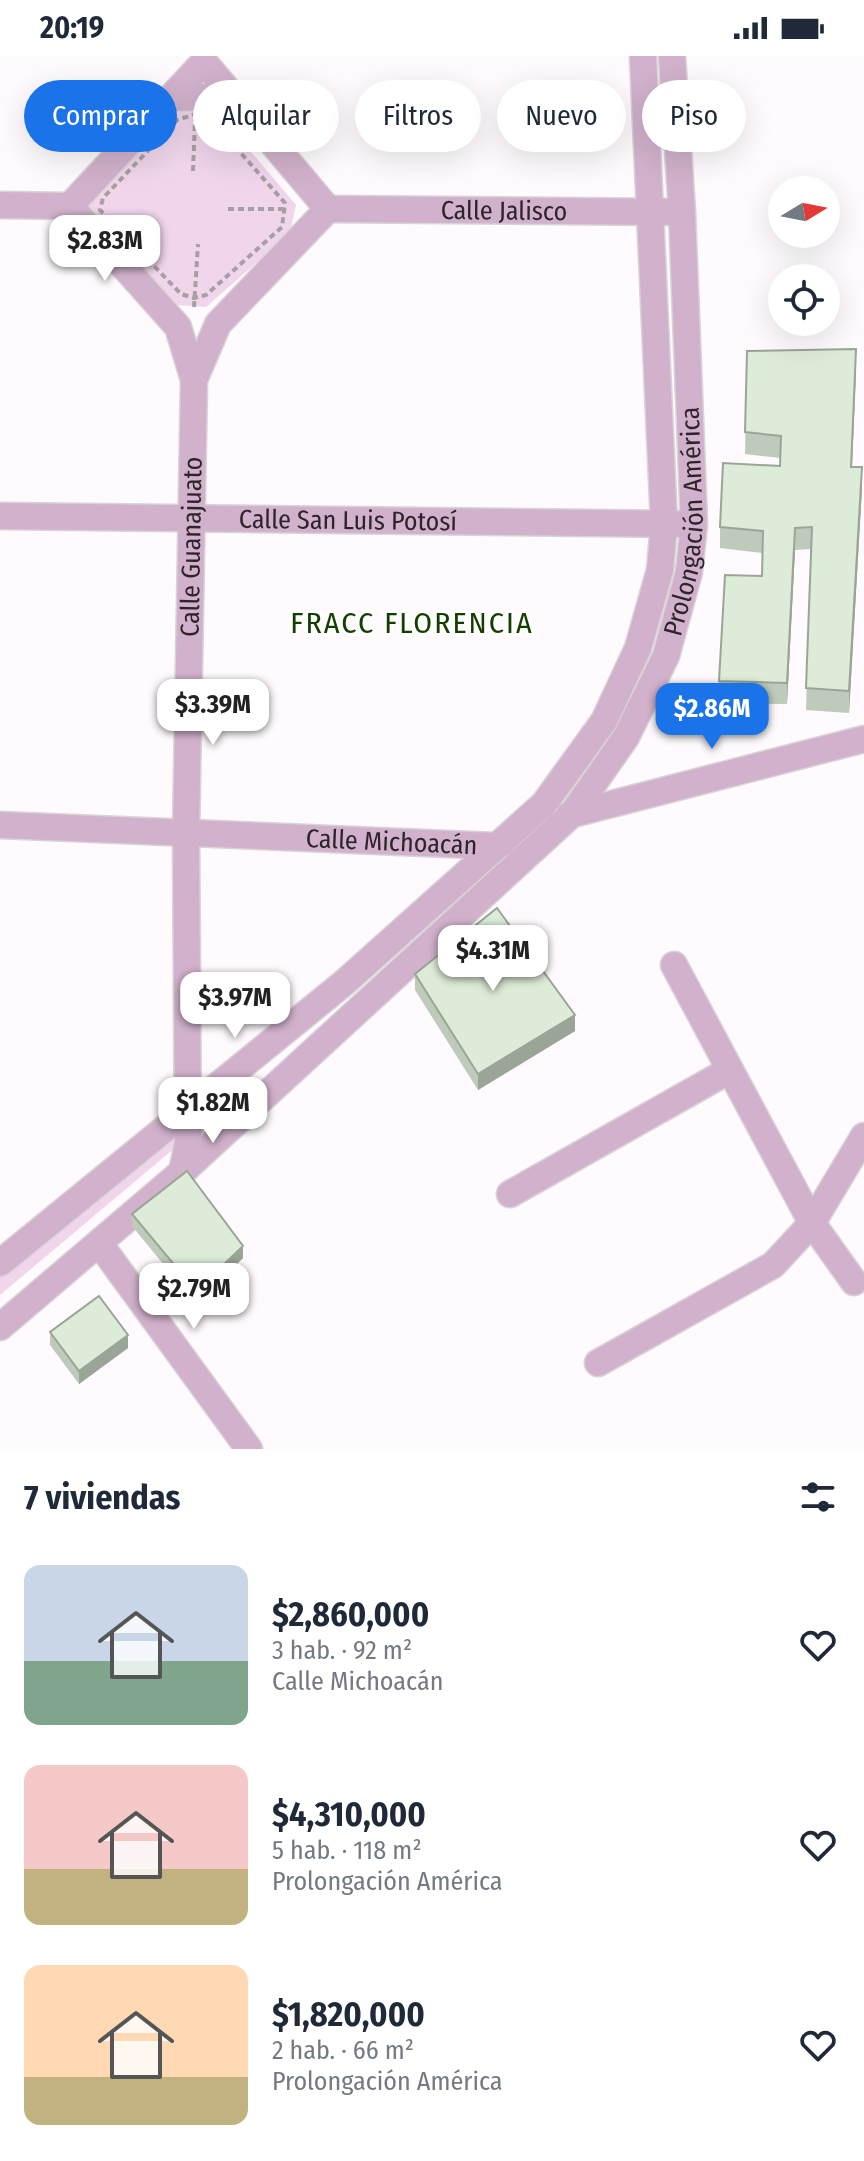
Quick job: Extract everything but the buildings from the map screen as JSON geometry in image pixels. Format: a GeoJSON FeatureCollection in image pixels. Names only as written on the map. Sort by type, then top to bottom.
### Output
{"type":"FeatureCollection","features":[{"type":"Feature","properties":{"kind":"street","name":"Prolongación América"},"geometry":{"type":"LineString","coordinates":[[0,1263],[345,982],[544,804],[604,721],[638,648],[660,570],[664,524],[643,56]]}},
{"type":"Feature","properties":{"kind":"street","name":"Prolongación América"},"geometry":{"type":"LineString","coordinates":[[672,56],[674,80]]}},
{"type":"Feature","properties":{"kind":"street"},"geometry":{"type":"LineString","coordinates":[[675,80],[683,56]]}},
{"type":"Feature","properties":{"kind":"street"},"geometry":{"type":"LineString","coordinates":[[204,59],[220,80]]}},
{"type":"Feature","properties":{"kind":"street"},"geometry":{"type":"LineString","coordinates":[[0,205],[70,206],[187,103],[204,59]]}},
{"type":"Feature","properties":{"kind":"street"},"geometry":{"type":"LineString","coordinates":[[187,103],[193,102]]}},
{"type":"Feature","properties":{"kind":"street"},"geometry":{"type":"LineString","coordinates":[[194,380],[196,325],[328,209],[280,152]]}},
{"type":"Feature","properties":{"kind":"street","name":"Prolongación América"},"geometry":{"type":"LineString","coordinates":[[0,1327],[182,1172],[573,813],[626,737],[666,656],[689,572],[694,524],[678,152]]}},
{"type":"Feature","properties":{"kind":"street"},"geometry":{"type":"LineString","coordinates":[[70,206],[196,325]]}},
{"type":"Feature","properties":{"kind":"street","name":"Calle Jalisco"},"geometry":{"type":"LineString","coordinates":[[328,209],[682,212]]}},
{"type":"Feature","properties":{"kind":"street","name":"Calle Guanajuato"},"geometry":{"type":"LineString","coordinates":[[182,1172],[188,1143],[186,834],[196,325]]}},
{"type":"Feature","properties":{"kind":"street","name":"Calle San Luis Potosí"},"geometry":{"type":"LineString","coordinates":[[0,516],[192,521],[694,524]]}},
{"type":"Feature","properties":{"kind":"street","name":"Calle Michoacán"},"geometry":{"type":"LineString","coordinates":[[0,825],[495,846],[573,813],[864,739]]}},
{"type":"Feature","properties":{"kind":"street"},"geometry":{"type":"LineString","coordinates":[[674,965],[812,1223],[854,1282]]}},
{"type":"Feature","properties":{"kind":"street"},"geometry":{"type":"LineString","coordinates":[[510,1194],[728,1071]]}},
{"type":"Feature","properties":{"kind":"street"},"geometry":{"type":"LineString","coordinates":[[598,1363],[773,1265],[812,1223],[864,1136]]}},
{"type":"Feature","properties":{"kind":"street"},"geometry":{"type":"LineString","coordinates":[[99,1243],[249,1449]]}},
{"type":"Feature","properties":{"kind":"path"},"geometry":{"type":"LineString","coordinates":[[187,103],[193,171]]}},
{"type":"Feature","properties":{"kind":"path"},"geometry":{"type":"LineString","coordinates":[[187,103],[209,117],[285,203],[286,209],[282,227],[206,295],[194,298],[181,294],[100,210],[103,198],[177,120],[187,103]]}},
{"type":"Feature","properties":{"kind":"path"},"geometry":{"type":"LineString","coordinates":[[228,209],[286,209]]}},
{"type":"Feature","properties":{"kind":"path"},"geometry":{"type":"LineString","coordinates":[[196,325],[194,298],[198,244]]}},
{"type":"Feature","properties":{"kind":"shaded area"},"geometry":{"type":"Polygon","coordinates":[[[193,107],[193,152],[251,152],[296,205],[290,233],[206,307],[177,305],[99,226],[90,210],[91,199],[135,152],[177,152],[177,109],[193,107]]]}},
{"type":"Feature","properties":{"kind":"shaded area"},"geometry":{"type":"Polygon","coordinates":[[[182,1126],[183,1141],[0,1295],[0,1274],[182,1126]]]}},
{"type":"Feature","properties":{"kind":"district","name":"FRACC FLORENCIA"},"geometry":{"type":"Point","coordinates":[412,623]}}]}
